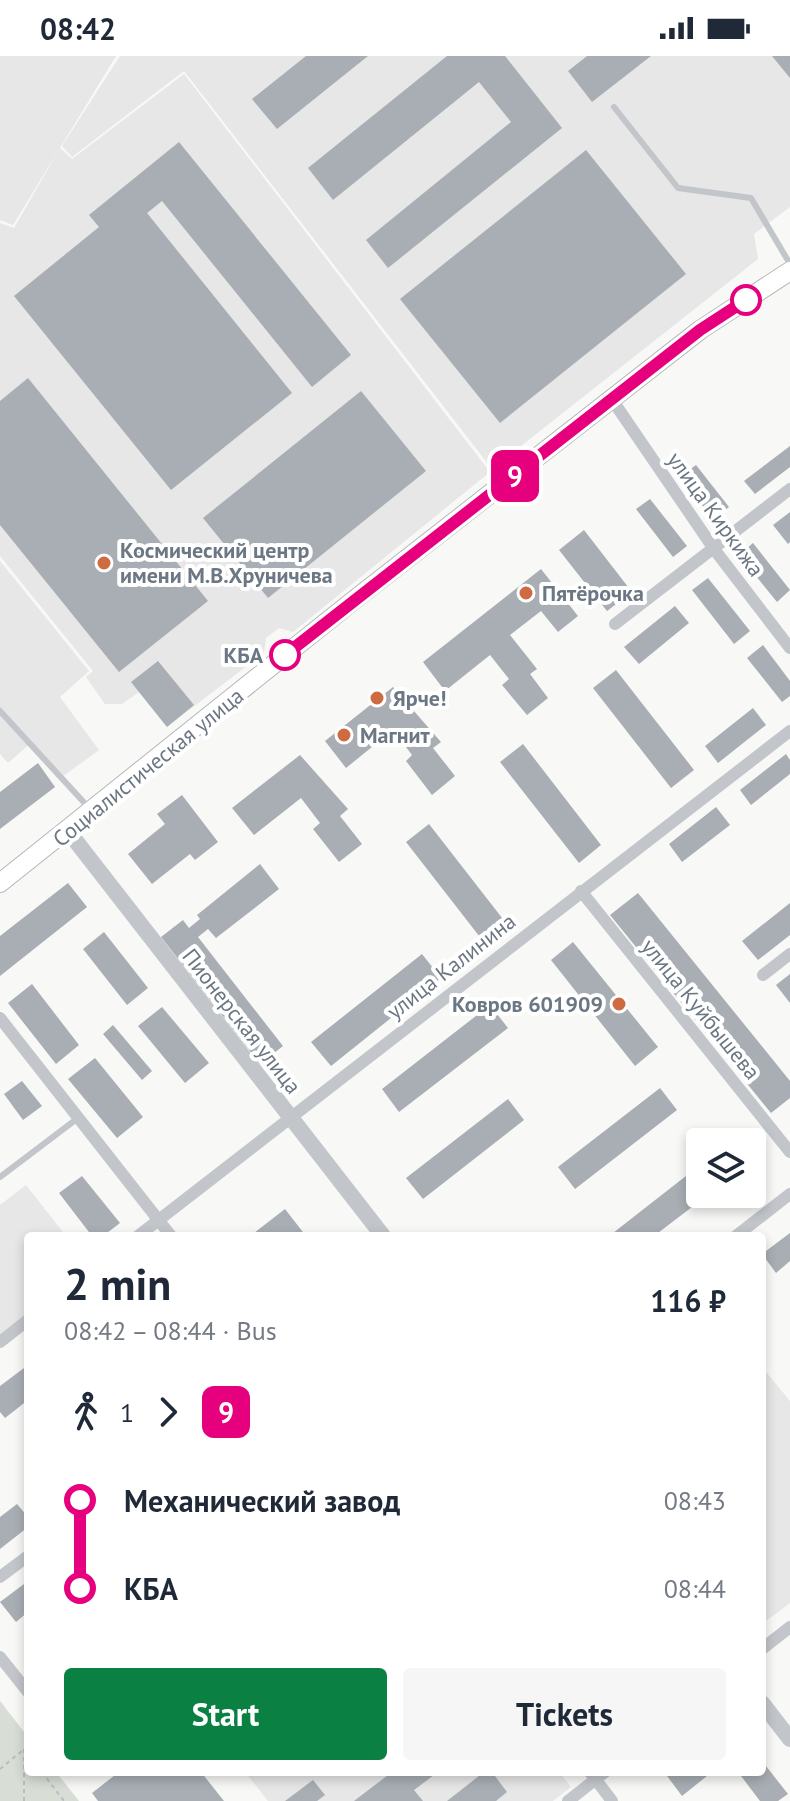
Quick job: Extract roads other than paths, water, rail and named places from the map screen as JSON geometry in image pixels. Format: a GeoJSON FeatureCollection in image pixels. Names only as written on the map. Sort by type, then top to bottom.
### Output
{"type":"FeatureCollection","features":[{"type":"Feature","properties":{"kind":"main road","name":"Социалистическая улица"},"geometry":{"type":"LineString","coordinates":[[0,883],[354,600],[613,401],[700,330],[790,271]]}},
{"type":"Feature","properties":{"kind":"street","name":"улица Киркижа"},"geometry":{"type":"LineString","coordinates":[[613,401],[714,549],[790,648]]}},
{"type":"Feature","properties":{"kind":"street"},"geometry":{"type":"LineString","coordinates":[[615,624],[790,489]]}},
{"type":"Feature","properties":{"kind":"street","name":"улица Калинина"},"geometry":{"type":"LineString","coordinates":[[144,1232],[790,731]]}},
{"type":"Feature","properties":{"kind":"street","name":"Пионерская улица"},"geometry":{"type":"LineString","coordinates":[[68,831],[380,1232]]}},
{"type":"Feature","properties":{"kind":"street","name":"улица Куйбышева"},"geometry":{"type":"LineString","coordinates":[[581,891],[790,1152]]}},
{"type":"Feature","properties":{"kind":"street"},"geometry":{"type":"LineString","coordinates":[[763,975],[790,954]]}},
{"type":"Feature","properties":{"kind":"street"},"geometry":{"type":"LineString","coordinates":[[0,1018],[168,1232]]}},
{"type":"Feature","properties":{"kind":"street"},"geometry":{"type":"LineString","coordinates":[[741,1232],[790,1194]]}},
{"type":"Feature","properties":{"kind":"street"},"geometry":{"type":"LineString","coordinates":[[0,1342],[24,1323]]}},
{"type":"Feature","properties":{"kind":"street"},"geometry":{"type":"LineString","coordinates":[[0,1577],[24,1559]]}},
{"type":"Feature","properties":{"kind":"street"},"geometry":{"type":"LineString","coordinates":[[766,1646],[790,1627]]}},
{"type":"Feature","properties":{"kind":"street"},"geometry":{"type":"LineString","coordinates":[[0,1657],[24,1687]]}},
{"type":"Feature","properties":{"kind":"street"},"geometry":{"type":"LineString","coordinates":[[766,1708],[790,1739]]}},
{"type":"Feature","properties":{"kind":"street"},"geometry":{"type":"LineString","coordinates":[[568,1801],[596,1776]]}},
{"type":"Feature","properties":{"kind":"street"},"geometry":{"type":"LineString","coordinates":[[598,1776],[612,1801]]}},
{"type":"Feature","properties":{"kind":"lane"},"geometry":{"type":"LineString","coordinates":[[614,107],[678,188],[751,198],[790,264]]}},
{"type":"Feature","properties":{"kind":"lane"},"geometry":{"type":"LineString","coordinates":[[0,711],[92,812]]}},
{"type":"Feature","properties":{"kind":"lane"},"geometry":{"type":"LineString","coordinates":[[0,1177],[78,1118]]}},
{"type":"Feature","properties":{"kind":"place","name":"Космический центр имени М.В.Хруничева"},"geometry":{"type":"Point","coordinates":[104,563]}},
{"type":"Feature","properties":{"kind":"place","name":"Пятёрочка"},"geometry":{"type":"Point","coordinates":[526,593]}},
{"type":"Feature","properties":{"kind":"place","name":"КБА"},"geometry":{"type":"Point","coordinates":[285,655]}},
{"type":"Feature","properties":{"kind":"place","name":"Ярче!"},"geometry":{"type":"Point","coordinates":[377,698]}},
{"type":"Feature","properties":{"kind":"place","name":"Магнит"},"geometry":{"type":"Point","coordinates":[344,735]}},
{"type":"Feature","properties":{"kind":"place","name":"Ковров 601909"},"geometry":{"type":"Point","coordinates":[619,1004]}}]}
